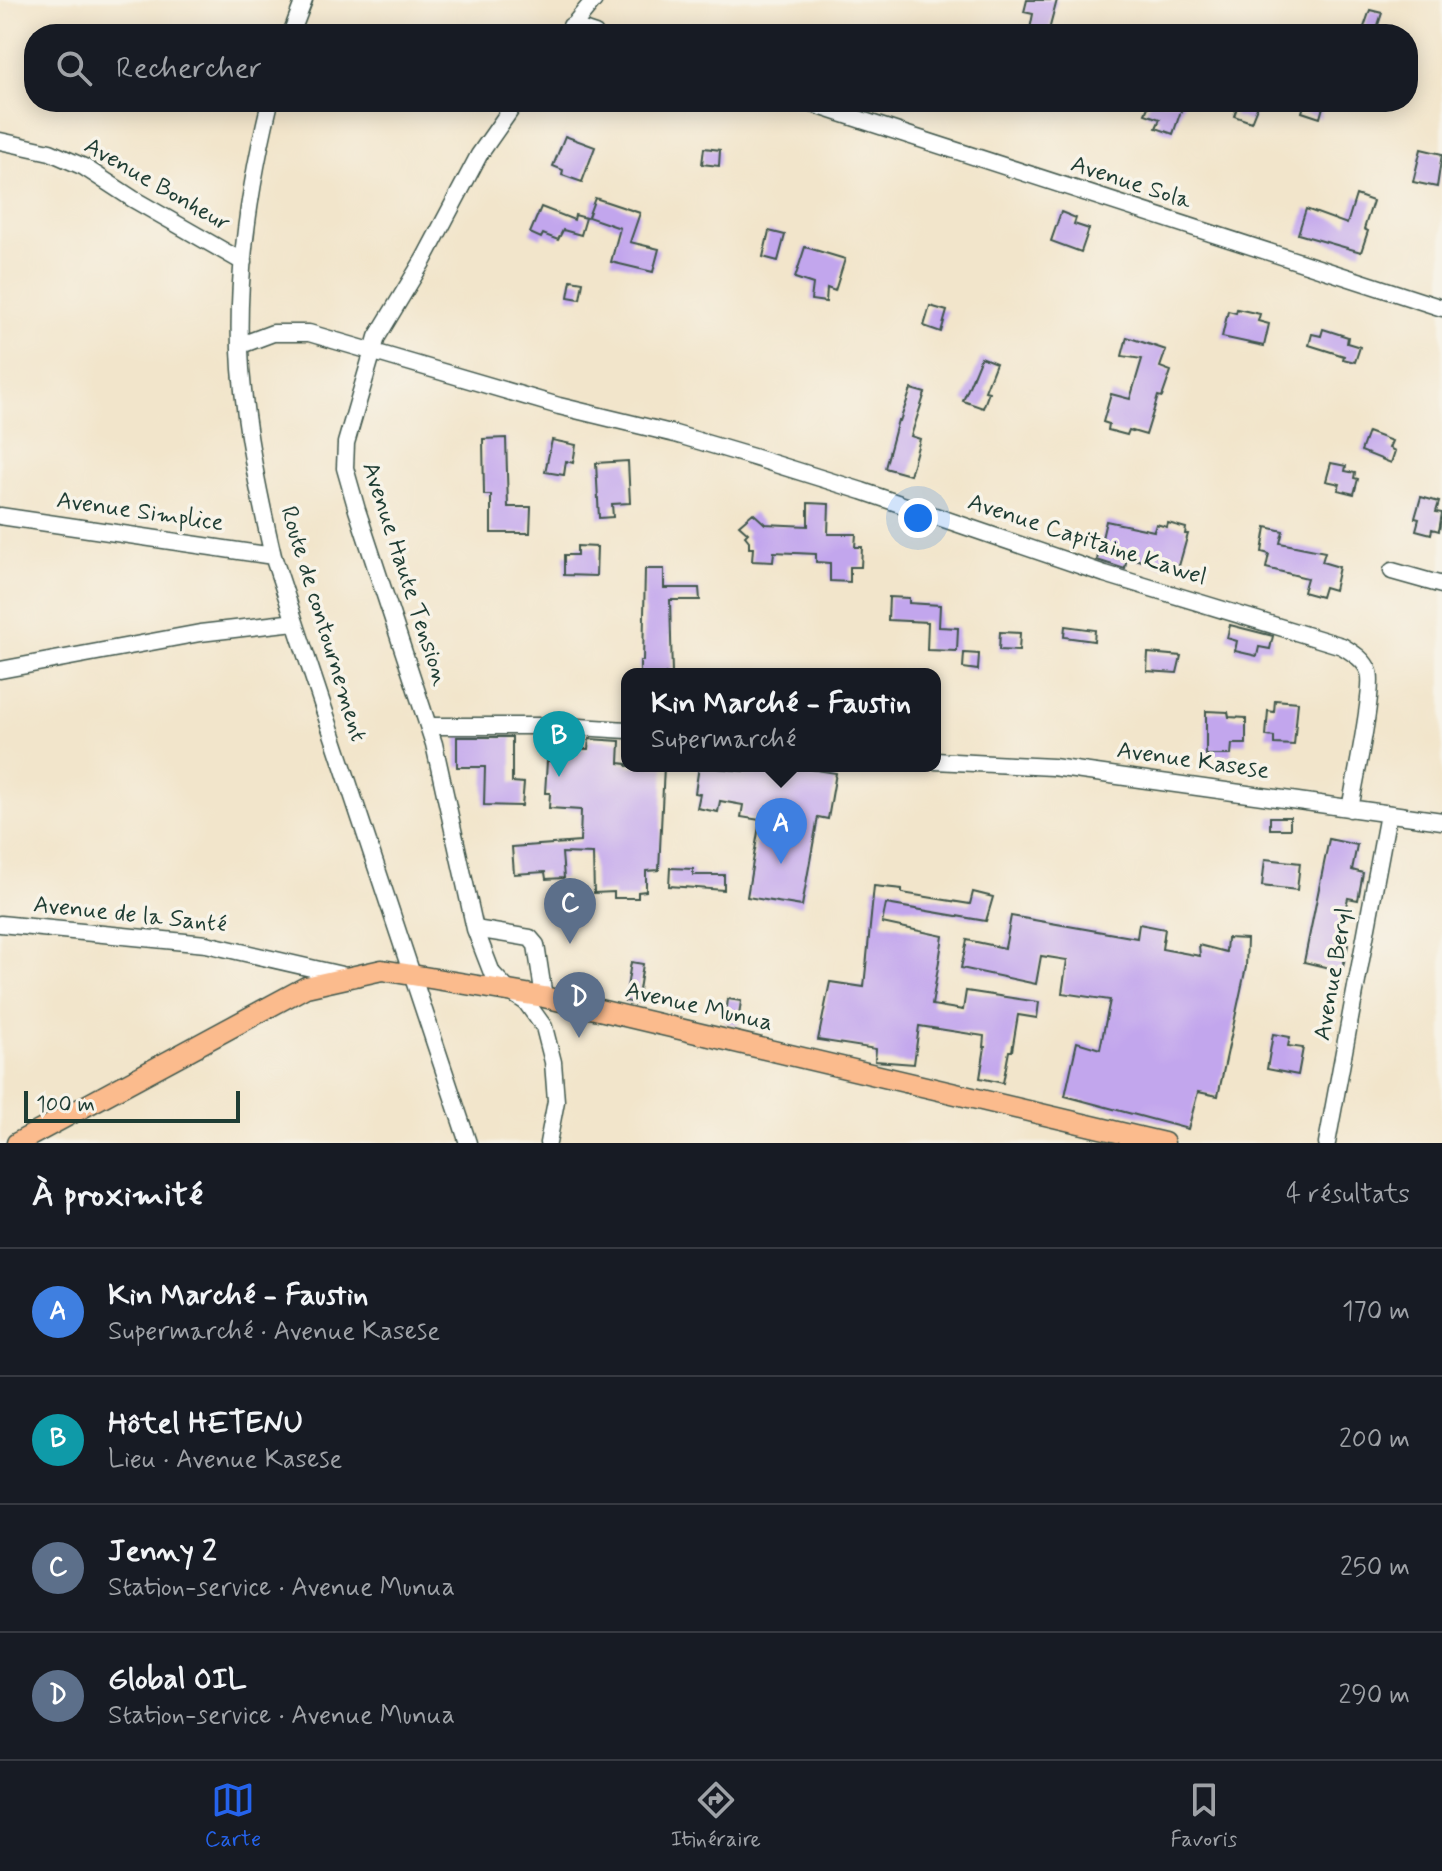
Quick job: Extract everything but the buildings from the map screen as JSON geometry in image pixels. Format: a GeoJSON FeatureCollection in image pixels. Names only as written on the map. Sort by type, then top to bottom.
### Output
{"type":"FeatureCollection","features":[{"type":"Feature","properties":{"kind":"main road","name":"Avenue Munua"},"geometry":{"type":"LineString","coordinates":[[17,1143],[306,987],[382,970],[544,997],[1164,1143]]}},
{"type":"Feature","properties":{"kind":"street"},"geometry":{"type":"LineString","coordinates":[[295,24],[304,0]]}},
{"type":"Feature","properties":{"kind":"street"},"geometry":{"type":"LineString","coordinates":[[573,24],[594,0]]}},
{"type":"Feature","properties":{"kind":"street","name":"Route de contournement"},"geometry":{"type":"LineString","coordinates":[[268,112],[243,262],[241,345],[257,488],[273,556],[468,1143]]}},
{"type":"Feature","properties":{"kind":"street","name":"Avenue Haute Tension"},"geometry":{"type":"LineString","coordinates":[[509,112],[479,155],[371,353],[346,443],[345,468],[428,726],[475,929],[492,973],[509,991],[526,1002],[544,1027],[553,1062],[556,1101],[548,1143]]}},
{"type":"Feature","properties":{"kind":"street","name":"Avenue Sola"},"geometry":{"type":"LineString","coordinates":[[837,112],[1442,308]]}},
{"type":"Feature","properties":{"kind":"street","name":"Avenue Bonheur"},"geometry":{"type":"LineString","coordinates":[[0,141],[50,152],[84,167],[243,262]]}},
{"type":"Feature","properties":{"kind":"street"},"geometry":{"type":"LineString","coordinates":[[241,345],[273,333],[294,331],[371,353]]}},
{"type":"Feature","properties":{"kind":"street","name":"Avenue Capitaine Kawel"},"geometry":{"type":"LineString","coordinates":[[371,353],[753,457],[1105,574],[1342,646],[1358,656],[1370,673],[1370,694],[1350,809]]}},
{"type":"Feature","properties":{"kind":"street","name":"Avenue Simplice"},"geometry":{"type":"LineString","coordinates":[[0,516],[273,556]]}},
{"type":"Feature","properties":{"kind":"street"},"geometry":{"type":"LineString","coordinates":[[1392,571],[1442,585]]}},
{"type":"Feature","properties":{"kind":"street"},"geometry":{"type":"LineString","coordinates":[[0,670],[200,633],[295,622]]}},
{"type":"Feature","properties":{"kind":"street"},"geometry":{"type":"LineString","coordinates":[[428,726],[563,726],[621,730]]}},
{"type":"Feature","properties":{"kind":"street","name":"Avenue Kasese"},"geometry":{"type":"LineString","coordinates":[[941,761],[1068,768],[1442,821]]}},
{"type":"Feature","properties":{"kind":"street","name":"Avenue Beryl"},"geometry":{"type":"LineString","coordinates":[[1327,1143],[1388,814]]}},
{"type":"Feature","properties":{"kind":"street","name":"Avenue de la Santé"},"geometry":{"type":"LineString","coordinates":[[0,924],[206,944],[348,977]]}},
{"type":"Feature","properties":{"kind":"street"},"geometry":{"type":"LineString","coordinates":[[475,929],[530,938],[536,945],[544,997]]}},
{"type":"Feature","properties":{"kind":"place","name":"Hôtel HETENU"},"geometry":{"type":"Point","coordinates":[559,777]}},
{"type":"Feature","properties":{"kind":"place","name":"Kin Marché - Faustin"},"geometry":{"type":"Point","coordinates":[781,864]}},
{"type":"Feature","properties":{"kind":"place","name":"Jenny 2"},"geometry":{"type":"Point","coordinates":[570,944]}},
{"type":"Feature","properties":{"kind":"place","name":"Global OIL"},"geometry":{"type":"Point","coordinates":[579,1038]}}]}
